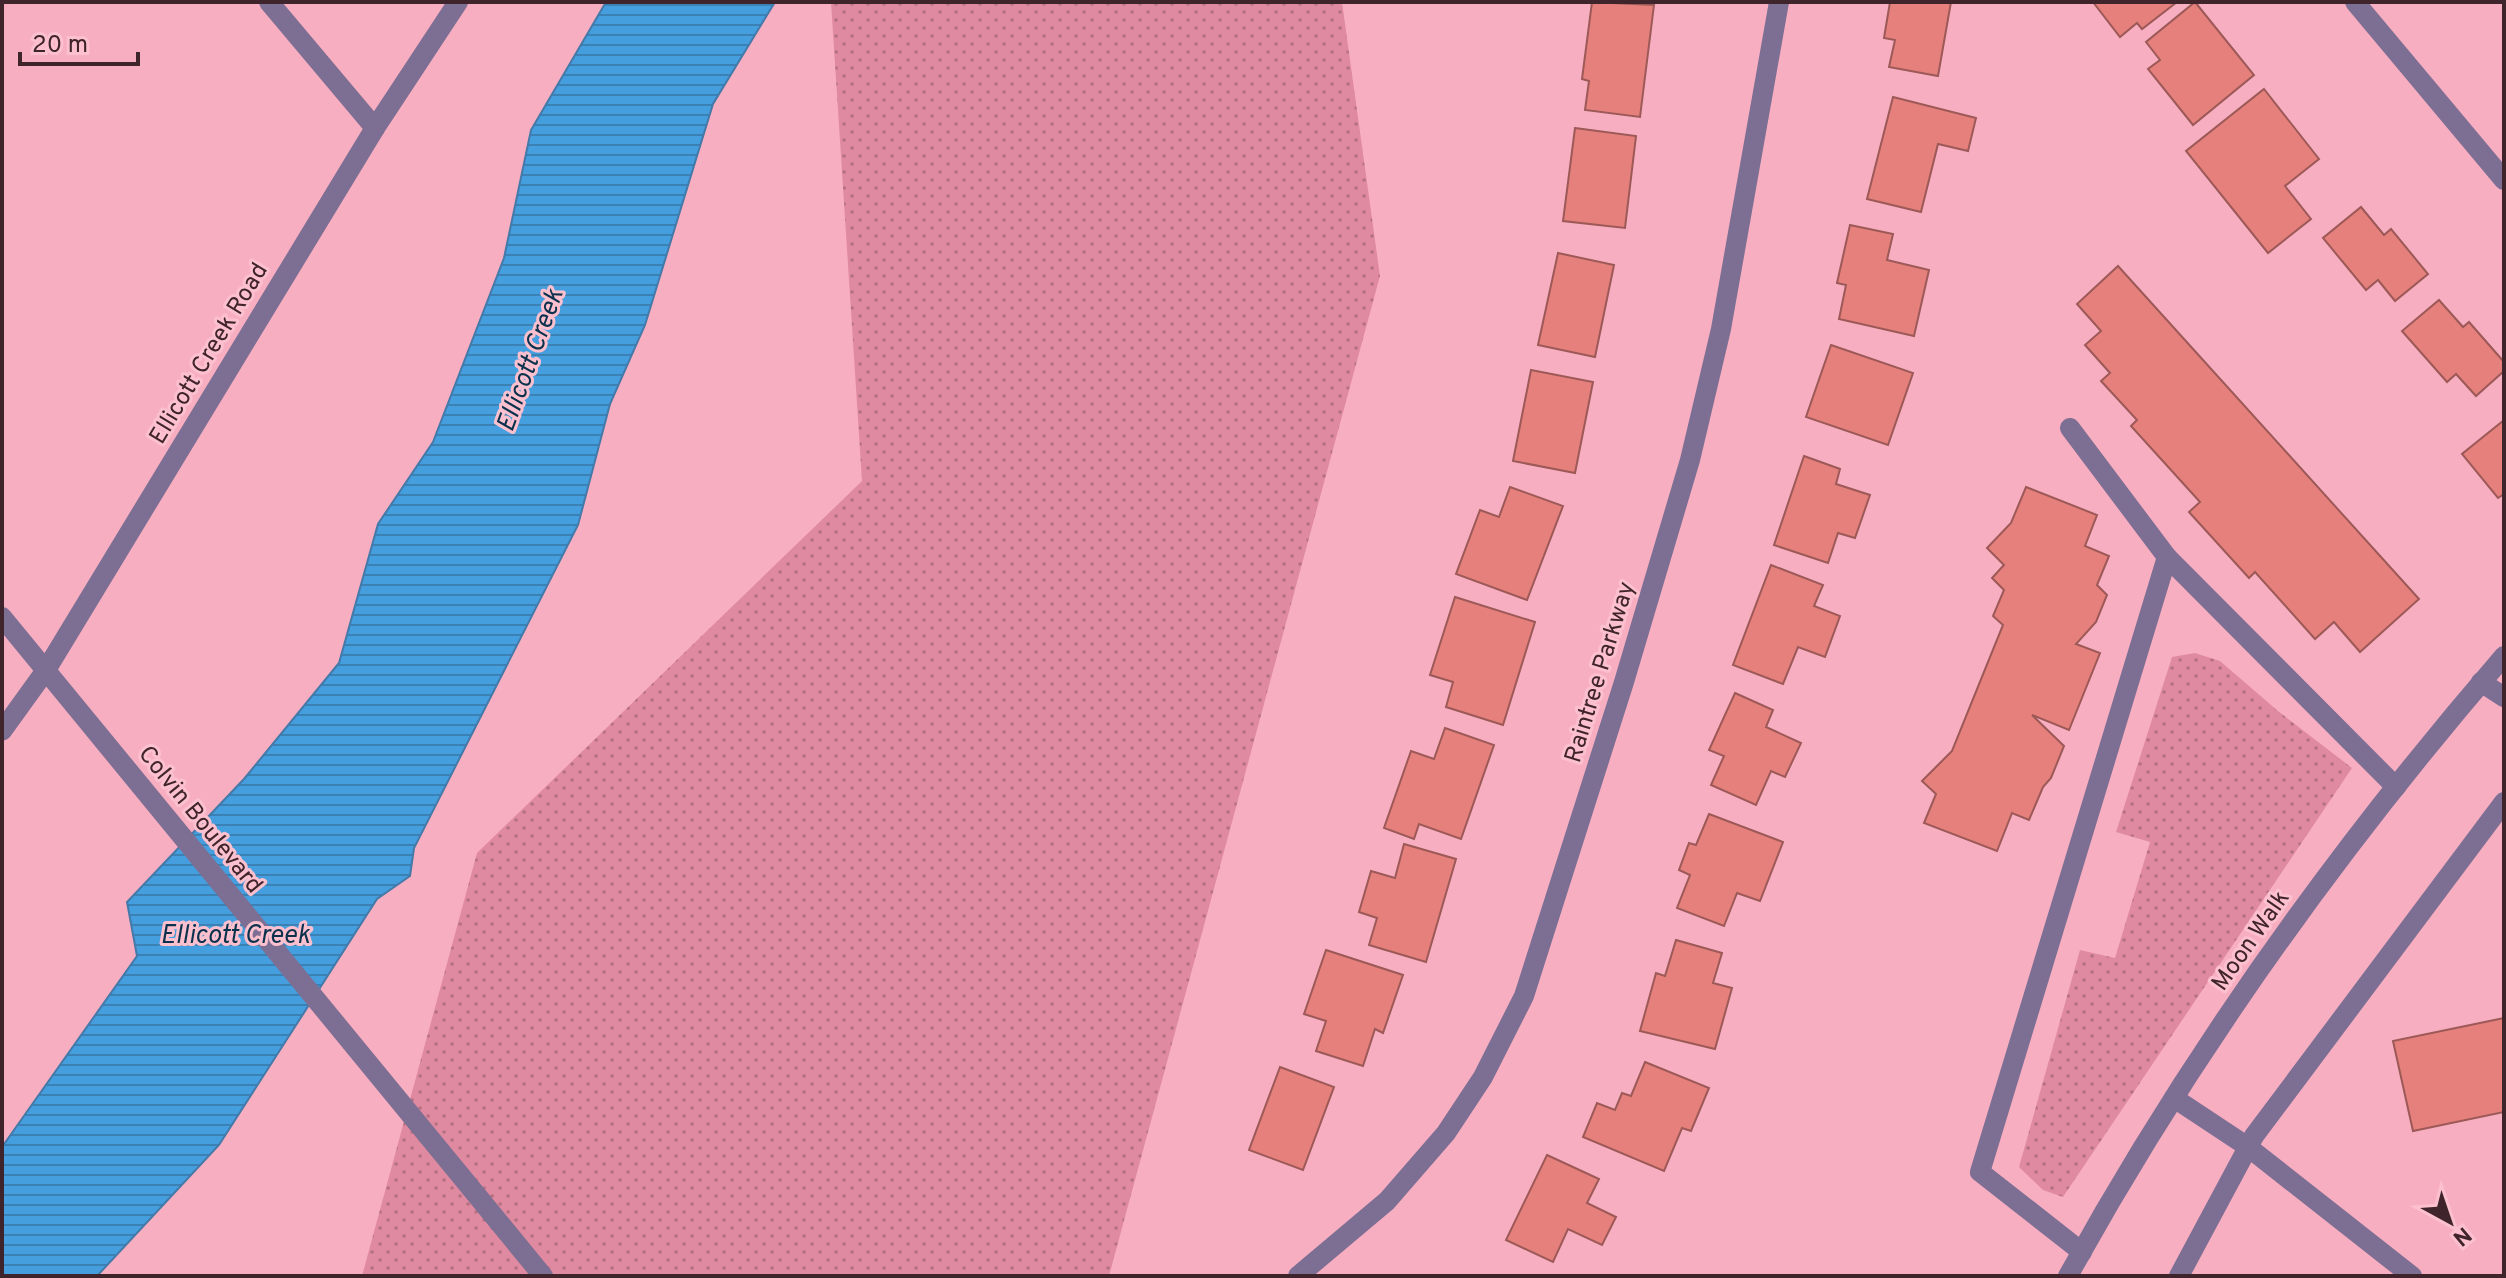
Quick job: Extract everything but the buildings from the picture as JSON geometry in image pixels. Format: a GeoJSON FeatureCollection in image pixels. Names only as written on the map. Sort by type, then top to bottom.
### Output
{"type":"FeatureCollection","features":[{"type":"Feature","properties":{"kind":"street"},"geometry":{"type":"LineString","coordinates":[[269,2],[375,128]]}},
{"type":"Feature","properties":{"kind":"street","name":"Ellicott Creek Road"},"geometry":{"type":"LineString","coordinates":[[2,731],[46,670],[375,128],[458,2]]}},
{"type":"Feature","properties":{"kind":"street","name":"Raintree Parkway"},"geometry":{"type":"LineString","coordinates":[[1298,1276],[1387,1201],[1446,1133],[1483,1077],[1524,996],[1624,682],[1690,460],[1721,329],[1779,2]]}},
{"type":"Feature","properties":{"kind":"street"},"geometry":{"type":"LineString","coordinates":[[2355,2],[2504,180]]}},
{"type":"Feature","properties":{"kind":"street"},"geometry":{"type":"LineString","coordinates":[[2070,428],[2167,557],[2396,787]]}},
{"type":"Feature","properties":{"kind":"street"},"geometry":{"type":"LineString","coordinates":[[2082,1252],[1980,1172],[2167,557]]}},
{"type":"Feature","properties":{"kind":"street","name":"Colvin Boulevard"},"geometry":{"type":"LineString","coordinates":[[2,617],[543,1276]]}},
{"type":"Feature","properties":{"kind":"street","name":"Moon Walk"},"geometry":{"type":"LineString","coordinates":[[2068,1276],[2174,1098],[2292,924],[2396,787],[2504,656]]}},
{"type":"Feature","properties":{"kind":"street"},"geometry":{"type":"LineString","coordinates":[[2481,682],[2504,697]]}},
{"type":"Feature","properties":{"kind":"street"},"geometry":{"type":"LineString","coordinates":[[2179,1276],[2254,1136],[2504,802]]}},
{"type":"Feature","properties":{"kind":"street"},"geometry":{"type":"LineString","coordinates":[[2174,1098],[2248,1147],[2412,1276]]}},
{"type":"Feature","properties":{"kind":"shaded area"},"geometry":{"type":"Polygon","coordinates":[[[831,2],[1342,2],[1380,276],[1109,1276],[362,1276],[477,853],[862,481],[831,2]]]}},
{"type":"Feature","properties":{"kind":"shaded area"},"geometry":{"type":"Polygon","coordinates":[[[2195,653],[2220,661],[2352,768],[2063,1197],[2043,1190],[2019,1167],[2080,950],[2115,958],[2150,842],[2116,832],[2172,657],[2195,653]]]}},
{"type":"Feature","properties":{"kind":"water","name":"Ellicott Creek"},"geometry":{"type":"Polygon","coordinates":[[[606,2],[775,2],[713,104],[645,325],[610,404],[578,525],[414,848],[410,876],[377,899],[219,1145],[97,1276],[2,1276],[2,1147],[137,956],[127,902],[244,779],[339,663],[378,524],[433,442],[504,258],[531,130],[606,2]]]}}]}
